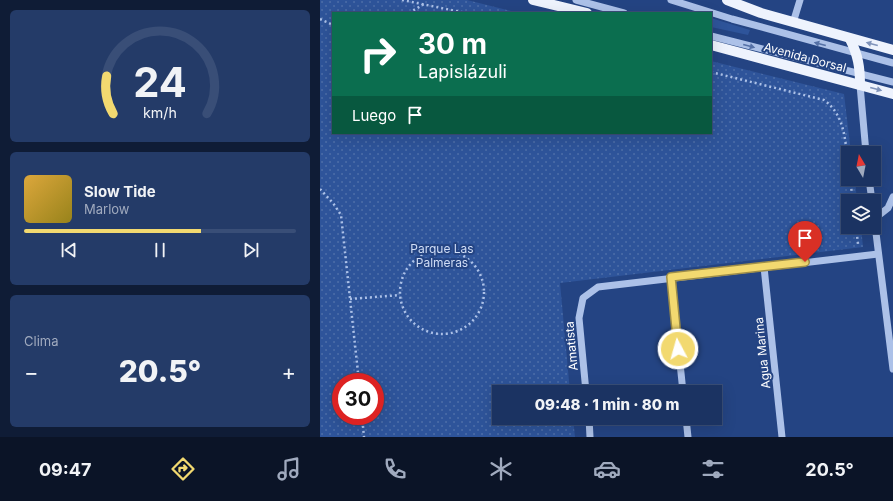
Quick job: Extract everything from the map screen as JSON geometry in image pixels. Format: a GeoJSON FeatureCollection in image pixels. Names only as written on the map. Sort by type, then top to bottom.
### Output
{"type":"FeatureCollection","features":[{"type":"Feature","properties":{"kind":"main road"},"geometry":{"type":"LineString","coordinates":[[534,0],[583,12]]}},
{"type":"Feature","properties":{"kind":"main road"},"geometry":{"type":"LineString","coordinates":[[727,0],[793,23],[893,50]]}},
{"type":"Feature","properties":{"kind":"main road"},"geometry":{"type":"LineString","coordinates":[[850,39],[858,54],[860,85]]}},
{"type":"Feature","properties":{"kind":"main road","name":"Avenida Dorsal"},"geometry":{"type":"LineString","coordinates":[[712,45],[893,94]]}},
{"type":"Feature","properties":{"kind":"street"},"geometry":{"type":"LineString","coordinates":[[576,0],[620,12]]}},
{"type":"Feature","properties":{"kind":"street"},"geometry":{"type":"LineString","coordinates":[[671,0],[708,12]]}},
{"type":"Feature","properties":{"kind":"street"},"geometry":{"type":"LineString","coordinates":[[793,23],[800,0]]}},
{"type":"Feature","properties":{"kind":"street"},"geometry":{"type":"LineString","coordinates":[[712,13],[893,63]]}},
{"type":"Feature","properties":{"kind":"street"},"geometry":{"type":"LineString","coordinates":[[712,36],[893,82]]}},
{"type":"Feature","properties":{"kind":"street"},"geometry":{"type":"LineString","coordinates":[[860,85],[865,146]]}},
{"type":"Feature","properties":{"kind":"street"},"geometry":{"type":"LineString","coordinates":[[881,213],[888,208],[893,197]]}},
{"type":"Feature","properties":{"kind":"street"},"geometry":{"type":"LineString","coordinates":[[876,234],[893,369]]}},
{"type":"Feature","properties":{"kind":"street"},"geometry":{"type":"LineString","coordinates":[[682,385],[671,277],[878,254]]}},
{"type":"Feature","properties":{"kind":"street","name":"Agua Marina"},"geometry":{"type":"LineString","coordinates":[[764,267],[782,437]]}},
{"type":"Feature","properties":{"kind":"street","name":"Amatista"},"geometry":{"type":"LineString","coordinates":[[585,385],[579,318],[583,298],[598,287],[671,277]]}},
{"type":"Feature","properties":{"kind":"street"},"geometry":{"type":"LineString","coordinates":[[589,425],[590,437]]}},
{"type":"Feature","properties":{"kind":"street"},"geometry":{"type":"LineString","coordinates":[[687,425],[688,437]]}},
{"type":"Feature","properties":{"kind":"path"},"geometry":{"type":"LineString","coordinates":[[402,0],[461,12]]}},
{"type":"Feature","properties":{"kind":"path"},"geometry":{"type":"LineString","coordinates":[[411,12],[424,4]]}},
{"type":"Feature","properties":{"kind":"path"},"geometry":{"type":"LineString","coordinates":[[320,19],[332,25]]}},
{"type":"Feature","properties":{"kind":"path"},"geometry":{"type":"LineString","coordinates":[[712,72],[824,100],[834,107],[843,127],[846,146]]}},
{"type":"Feature","properties":{"kind":"path"},"geometry":{"type":"LineString","coordinates":[[320,189],[334,203],[341,214],[357,373]]}},
{"type":"Feature","properties":{"kind":"path"},"geometry":{"type":"LineString","coordinates":[[857,234],[860,256]]}},
{"type":"Feature","properties":{"kind":"path"},"geometry":{"type":"LineString","coordinates":[[434,250],[448,250],[461,254],[472,262],[480,273],[484,286],[484,300],[479,313],[470,324],[459,332],[445,335],[431,334],[418,328],[407,318],[401,305],[400,295],[402,277],[409,264],[421,255],[434,250]]}},
{"type":"Feature","properties":{"kind":"path"},"geometry":{"type":"LineString","coordinates":[[350,299],[400,295]]}},
{"type":"Feature","properties":{"kind":"path"},"geometry":{"type":"LineString","coordinates":[[363,425],[364,437]]}},
{"type":"Feature","properties":{"kind":"green space","name":"Parque Las Palmeras"},"geometry":{"type":"Polygon","coordinates":[[[320,0],[467,0],[515,12],[332,12],[332,134],[712,134],[712,61],[844,94],[850,146],[841,146],[841,186],[856,186],[856,194],[841,194],[841,234],[862,234],[863,247],[560,283],[569,385],[492,385],[492,425],[574,425],[575,437],[320,437],[320,0]]]}},
{"type":"Feature","properties":{"kind":"green space"},"geometry":{"type":"Polygon","coordinates":[[[712,18],[750,30],[748,35],[712,27],[712,18]]]}},
{"type":"Feature","properties":{"kind":"route"},"geometry":{"type":"LineString","coordinates":[[678,349],[671,277],[805,262]]}}]}
